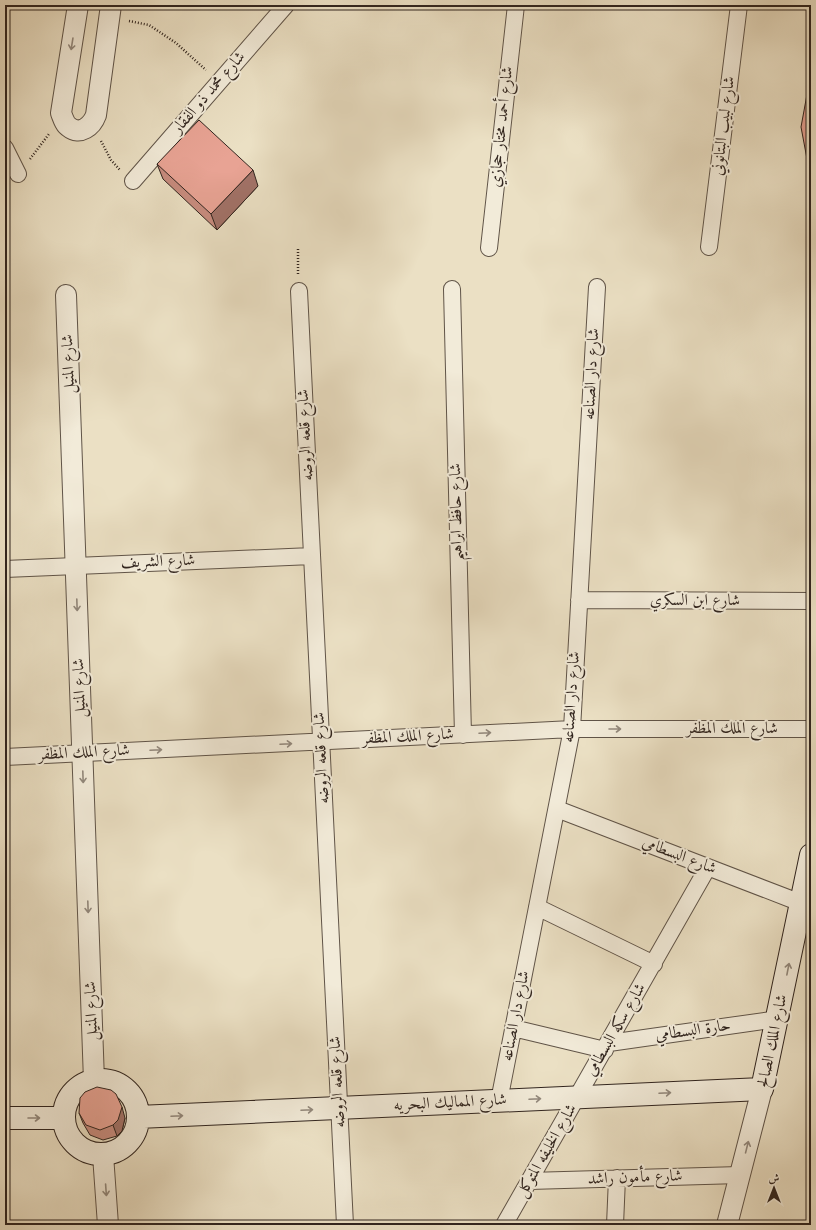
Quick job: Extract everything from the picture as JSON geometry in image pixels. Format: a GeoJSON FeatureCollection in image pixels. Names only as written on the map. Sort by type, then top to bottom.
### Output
{"type":"FeatureCollection","features":[{"type":"Feature","properties":{"kind":"main road","name":"شارع الملك الصالح"},"geometry":{"type":"LineString","coordinates":[[762,1089],[811,854]]}},
{"type":"Feature","properties":{"kind":"main road"},"geometry":{"type":"LineString","coordinates":[[94,1081],[110,1082],[125,1089],[132,1097],[137,1107],[138,1117],[136,1131],[128,1143],[117,1151],[103,1155],[91,1154],[80,1149],[71,1140],[65,1130],[63,1118],[69,1098],[84,1084],[94,1081]]}},
{"type":"Feature","properties":{"kind":"main road","name":"شارع المماليك البحريه"},"geometry":{"type":"LineString","coordinates":[[138,1117],[762,1089]]}},
{"type":"Feature","properties":{"kind":"main road"},"geometry":{"type":"LineString","coordinates":[[5,1118],[63,1118]]}},
{"type":"Feature","properties":{"kind":"street"},"geometry":{"type":"LineString","coordinates":[[78,5],[61,113],[67,127],[74,130],[88,128],[93,123],[96,116],[110,11]]}},
{"type":"Feature","properties":{"kind":"street","name":"شارع محمد ذو الفقار"},"geometry":{"type":"LineString","coordinates":[[133,181],[286,5]]}},
{"type":"Feature","properties":{"kind":"street","name":"شارع أحمد مختار حجازي"},"geometry":{"type":"LineString","coordinates":[[489,248],[516,5]]}},
{"type":"Feature","properties":{"kind":"street","name":"شارع لبيب البتانوني"},"geometry":{"type":"LineString","coordinates":[[709,247],[739,5]]}},
{"type":"Feature","properties":{"kind":"street"},"geometry":{"type":"LineString","coordinates":[[5,148],[18,174]]}},
{"type":"Feature","properties":{"kind":"street","name":"شارع دار الصناعه"},"geometry":{"type":"LineString","coordinates":[[498,1101],[538,907],[572,729],[578,600],[597,287]]}},
{"type":"Feature","properties":{"kind":"street","name":"شارع حافظ ابراهيم"},"geometry":{"type":"LineString","coordinates":[[452,289],[463,735]]}},
{"type":"Feature","properties":{"kind":"street","name":"شارع قلعه الروضه"},"geometry":{"type":"LineString","coordinates":[[299,291],[344,1225]]}},
{"type":"Feature","properties":{"kind":"street","name":"شارع المنيل"},"geometry":{"type":"LineString","coordinates":[[66,294],[94,1081]]}},
{"type":"Feature","properties":{"kind":"street","name":"شارع الشريف"},"geometry":{"type":"LineString","coordinates":[[5,569],[312,556]]}},
{"type":"Feature","properties":{"kind":"street","name":"شارع ابن السكري"},"geometry":{"type":"LineString","coordinates":[[578,600],[811,601]]}},
{"type":"Feature","properties":{"kind":"street","name":"شارع الملك المظفر"},"geometry":{"type":"LineString","coordinates":[[5,757],[572,729],[811,729]]}},
{"type":"Feature","properties":{"kind":"street","name":"شارع البسطامي"},"geometry":{"type":"LineString","coordinates":[[557,809],[801,903]]}},
{"type":"Feature","properties":{"kind":"street","name":"شارع سكه البسطامي"},"geometry":{"type":"LineString","coordinates":[[578,1097],[708,868]]}},
{"type":"Feature","properties":{"kind":"street","name":"شارع سكه البسطامي"},"geometry":{"type":"LineString","coordinates":[[538,907],[654,964]]}},
{"type":"Feature","properties":{"kind":"street","name":"حارة البسطامي"},"geometry":{"type":"LineString","coordinates":[[607,1046],[778,1018]]}},
{"type":"Feature","properties":{"kind":"street"},"geometry":{"type":"LineString","coordinates":[[513,1028],[607,1046]]}},
{"type":"Feature","properties":{"kind":"street","name":"شارع الملك الصالح"},"geometry":{"type":"LineString","coordinates":[[727,1225],[762,1089]]}},
{"type":"Feature","properties":{"kind":"street","name":"شارع الخليفه المتوكل"},"geometry":{"type":"LineString","coordinates":[[504,1225],[578,1097]]}},
{"type":"Feature","properties":{"kind":"street"},"geometry":{"type":"LineString","coordinates":[[103,1155],[108,1225]]}},
{"type":"Feature","properties":{"kind":"street","name":"شارع مأمون راشد"},"geometry":{"type":"LineString","coordinates":[[529,1182],[740,1175]]}},
{"type":"Feature","properties":{"kind":"street"},"geometry":{"type":"LineString","coordinates":[[615,1225],[617,1178]]}},
{"type":"Feature","properties":{"kind":"path"},"geometry":{"type":"LineString","coordinates":[[110,11],[149,25],[176,43],[219,82]]}},
{"type":"Feature","properties":{"kind":"path"},"geometry":{"type":"LineString","coordinates":[[18,174],[35,154],[61,113]]}},
{"type":"Feature","properties":{"kind":"path"},"geometry":{"type":"LineString","coordinates":[[96,116],[96,129],[105,150],[118,168],[133,181]]}},
{"type":"Feature","properties":{"kind":"path"},"geometry":{"type":"LineString","coordinates":[[298,249],[299,291]]}},
{"type":"Feature","properties":{"kind":"building"},"geometry":{"type":"Polygon","coordinates":[[[810,78],[811,164],[807,159],[801,127],[810,78]]]}},
{"type":"Feature","properties":{"kind":"building"},"geometry":{"type":"Polygon","coordinates":[[[199,120],[253,170],[211,214],[157,164],[199,120]]]}},
{"type":"Feature","properties":{"kind":"building"},"geometry":{"type":"Polygon","coordinates":[[[97,1087],[111,1090],[116,1094],[122,1107],[118,1120],[113,1125],[100,1130],[86,1125],[79,1113],[80,1098],[85,1092],[97,1087]]]}}]}
